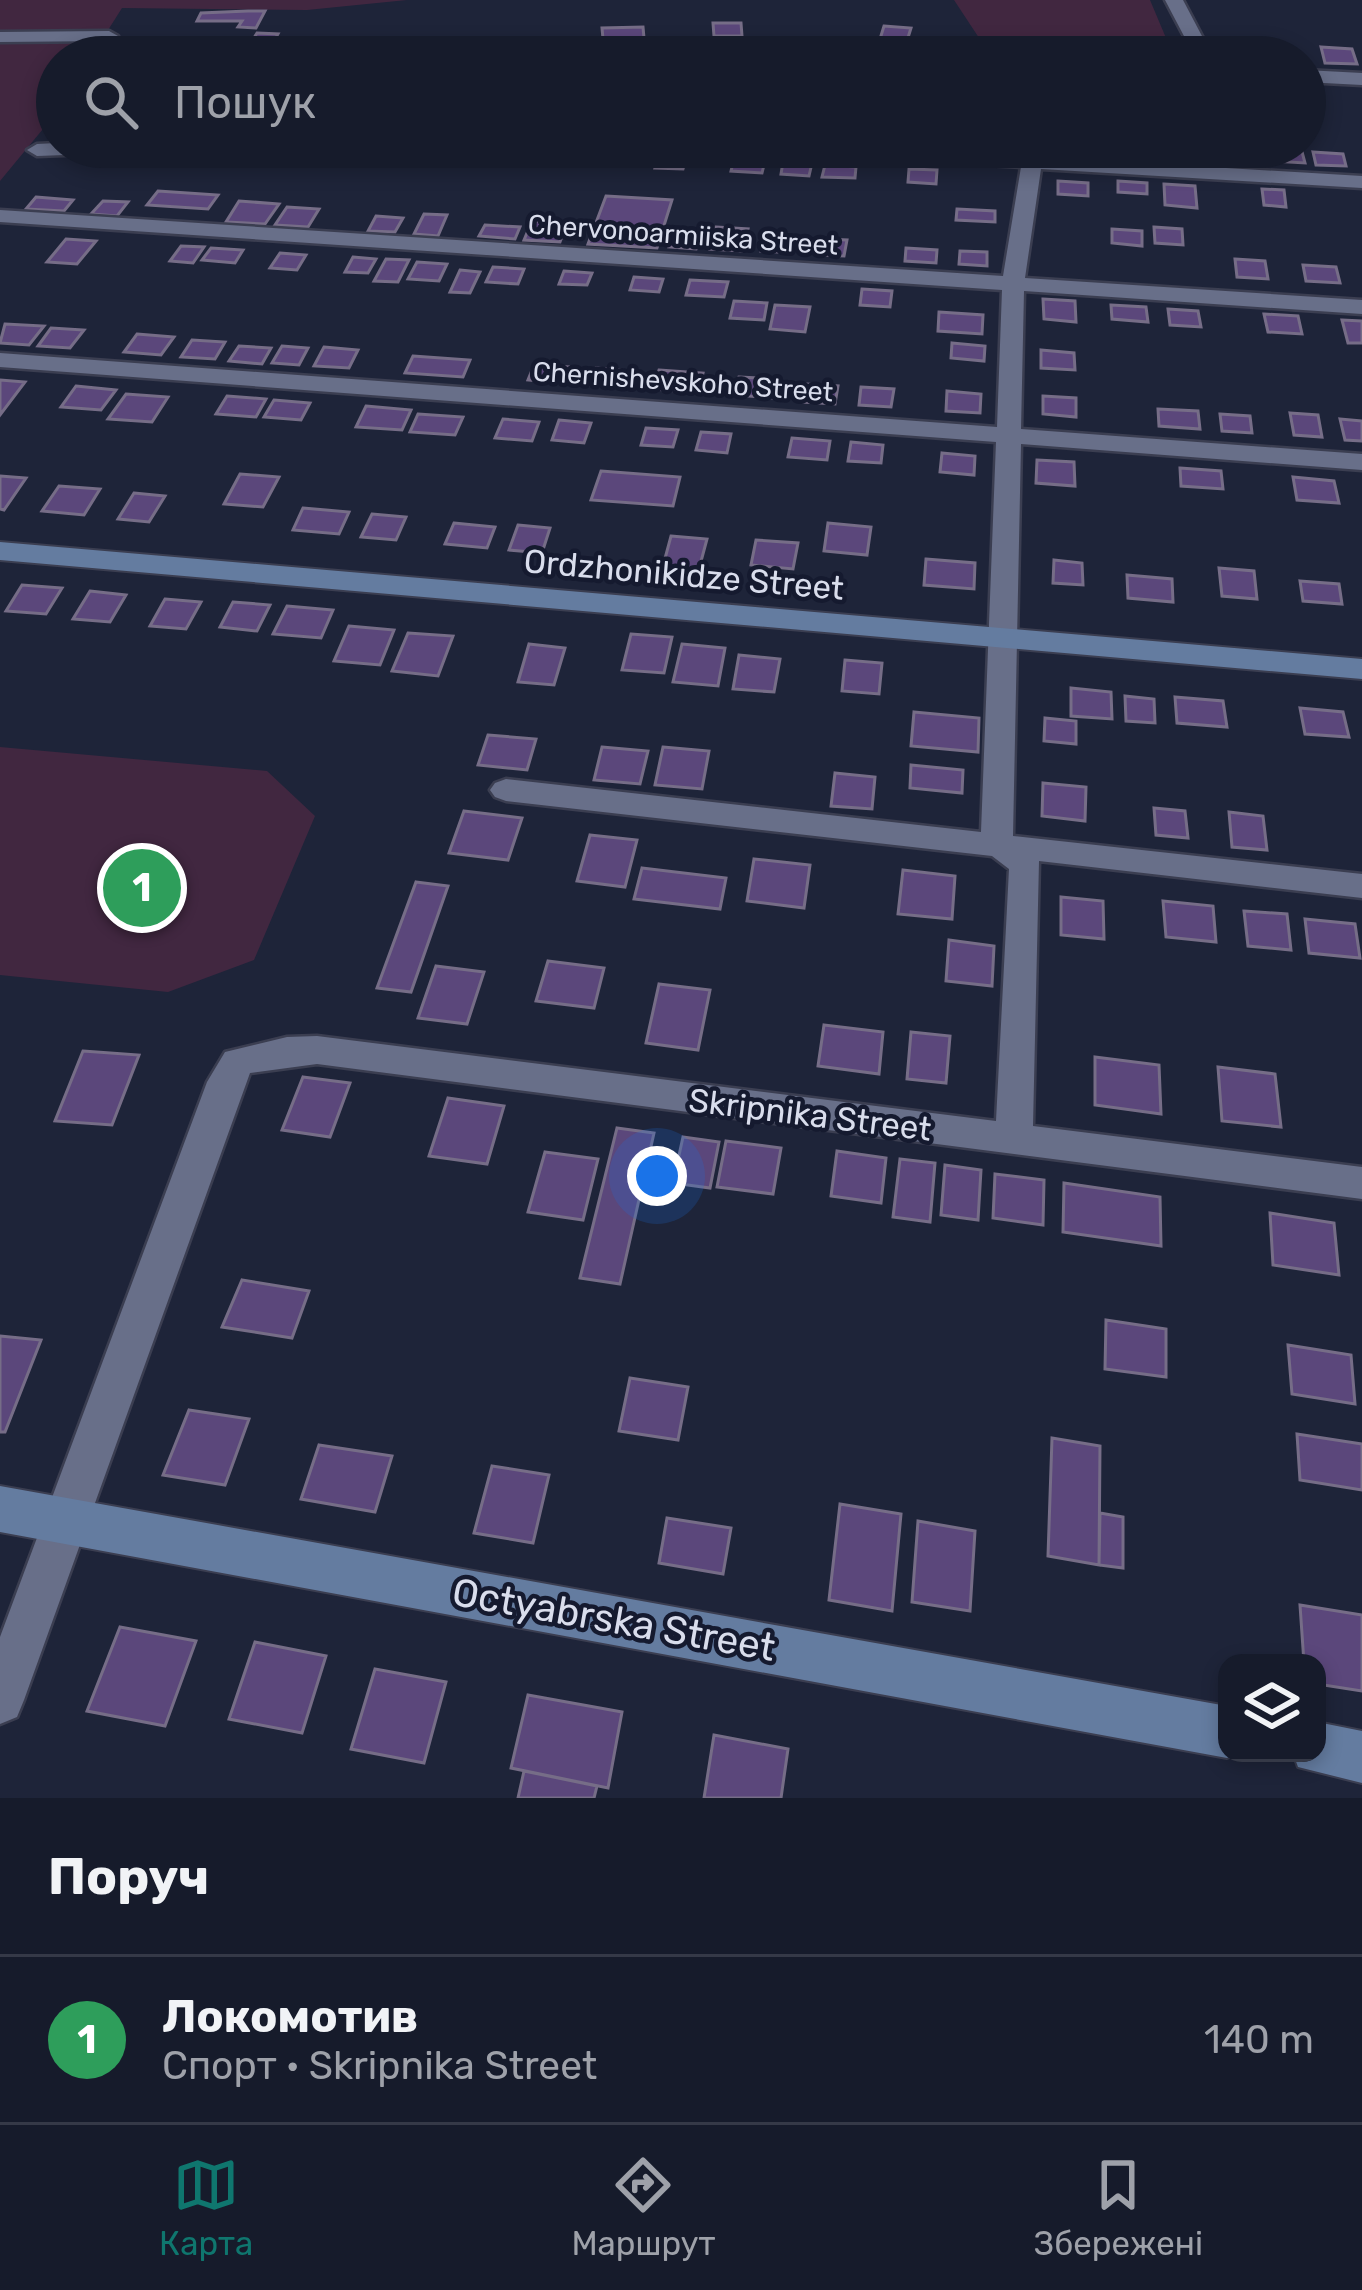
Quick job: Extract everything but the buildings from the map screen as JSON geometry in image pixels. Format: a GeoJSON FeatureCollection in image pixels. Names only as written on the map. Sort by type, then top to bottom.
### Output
{"type":"FeatureCollection","features":[{"type":"Feature","properties":{"kind":"main road","name":"Ordzhonikidze Street"},"geometry":{"type":"LineString","coordinates":[[0,551],[1362,669]]}},
{"type":"Feature","properties":{"kind":"main road","name":"Octyabrska Street"},"geometry":{"type":"LineString","coordinates":[[0,1509],[1218,1730]]}},
{"type":"Feature","properties":{"kind":"main road"},"geometry":{"type":"LineString","coordinates":[[1326,1750],[1362,1757]]}},
{"type":"Feature","properties":{"kind":"street"},"geometry":{"type":"LineString","coordinates":[[1174,0],[1193,36]]}},
{"type":"Feature","properties":{"kind":"street"},"geometry":{"type":"LineString","coordinates":[[0,37],[36,38]]}},
{"type":"Feature","properties":{"kind":"street"},"geometry":{"type":"LineString","coordinates":[[0,46],[36,44]]}},
{"type":"Feature","properties":{"kind":"street"},"geometry":{"type":"LineString","coordinates":[[1326,77],[1362,80]]}},
{"type":"Feature","properties":{"kind":"street"},"geometry":{"type":"LineString","coordinates":[[997,843],[1013,284],[1031,168]]}},
{"type":"Feature","properties":{"kind":"street"},"geometry":{"type":"LineString","coordinates":[[1198,168],[1362,182]]}},
{"type":"Feature","properties":{"kind":"street","name":"Chervonoarmiiska Street"},"geometry":{"type":"LineString","coordinates":[[0,216],[1362,308]]}},
{"type":"Feature","properties":{"kind":"street","name":"Chernishevskoho Street"},"geometry":{"type":"LineString","coordinates":[[0,360],[1362,463]]}},
{"type":"Feature","properties":{"kind":"street"},"geometry":{"type":"LineString","coordinates":[[506,790],[1362,886]]}},
{"type":"Feature","properties":{"kind":"street"},"geometry":{"type":"LineString","coordinates":[[997,843],[1025,865],[1014,1140]]}},
{"type":"Feature","properties":{"kind":"street","name":"Skripnika Street"},"geometry":{"type":"LineString","coordinates":[[65,1518],[225,1082],[238,1062],[287,1051],[316,1051],[1362,1184]]}},
{"type":"Feature","properties":{"kind":"street"},"geometry":{"type":"LineString","coordinates":[[0,1700],[65,1518]]}},
{"type":"Feature","properties":{"kind":"shaded area"},"geometry":{"type":"Polygon","coordinates":[[[0,0],[407,0],[307,10],[122,8],[104,36],[36,36],[36,137],[0,181],[0,0]]]}},
{"type":"Feature","properties":{"kind":"shaded area"},"geometry":{"type":"Polygon","coordinates":[[[954,0],[1150,0],[1165,36],[978,36],[954,0]]]}},
{"type":"Feature","properties":{"kind":"shaded area"},"geometry":{"type":"Polygon","coordinates":[[[0,747],[267,771],[315,816],[254,960],[168,992],[0,975],[0,747]]]}},
{"type":"Feature","properties":{"kind":"place","name":"Локомотив"},"geometry":{"type":"Point","coordinates":[142,888]}}]}
